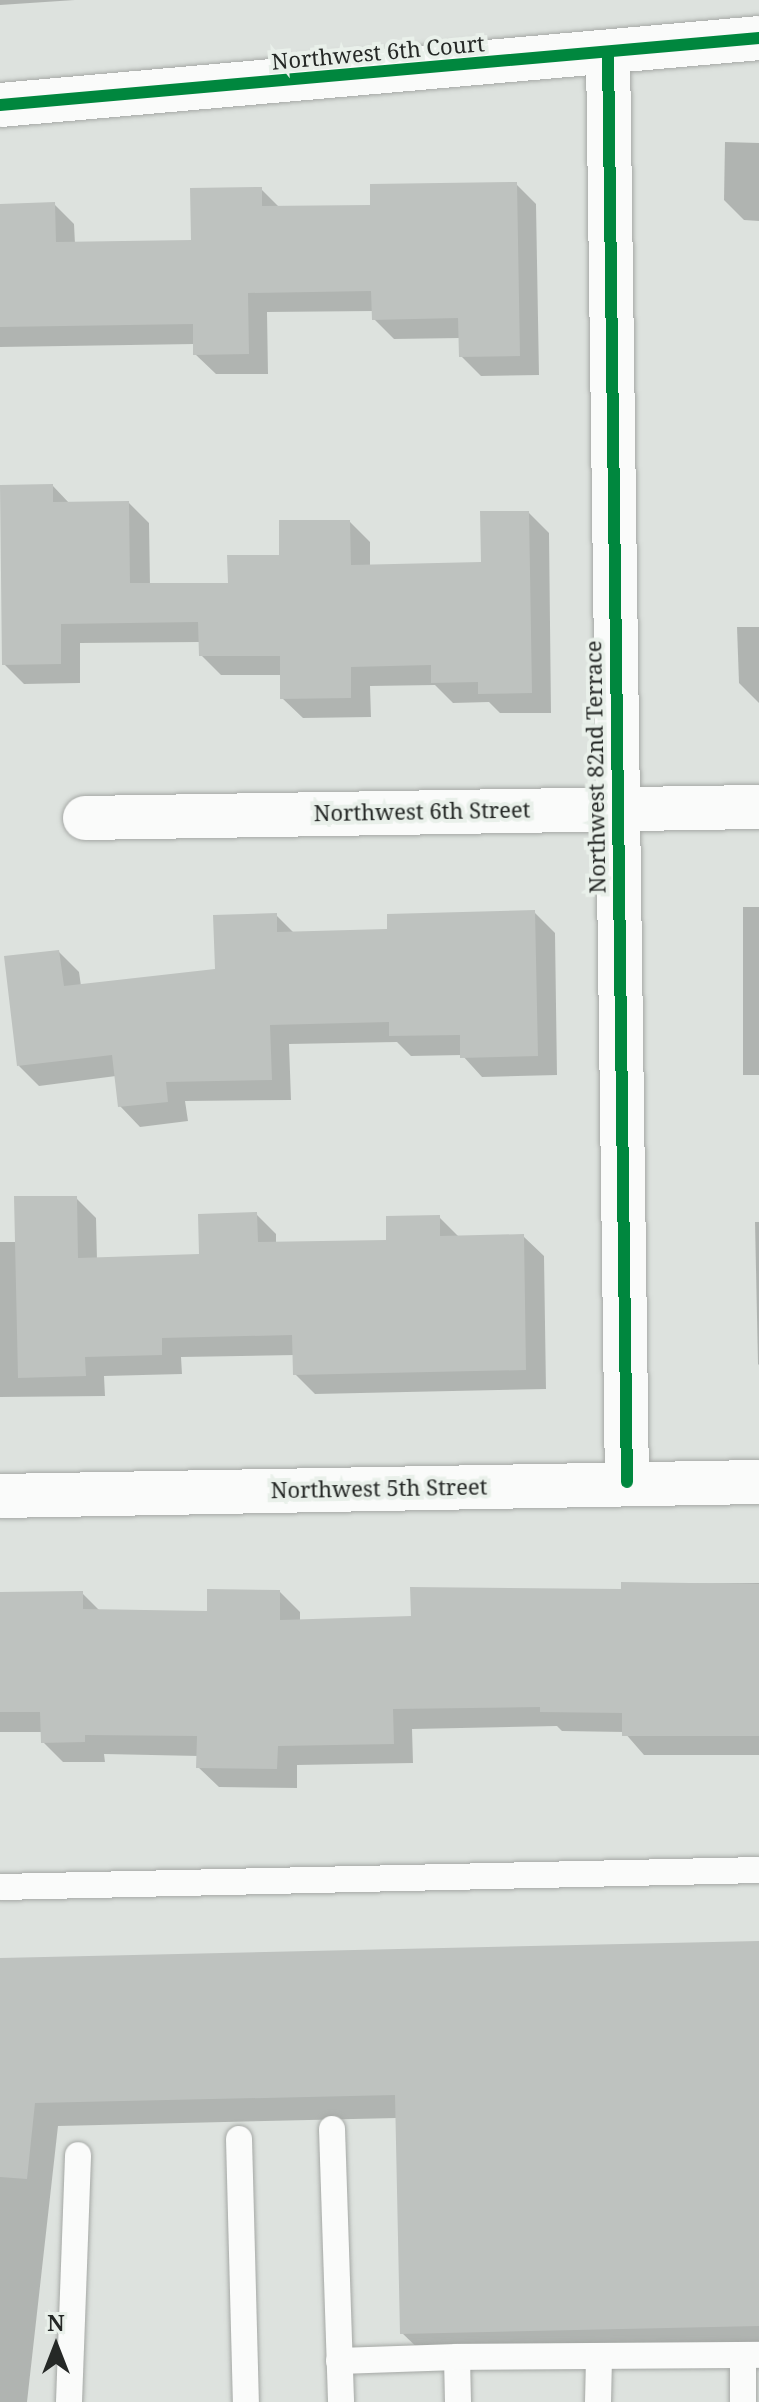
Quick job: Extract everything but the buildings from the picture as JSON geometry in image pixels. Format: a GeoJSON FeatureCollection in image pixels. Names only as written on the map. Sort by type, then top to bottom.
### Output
{"type":"FeatureCollection","features":[{"type":"Feature","properties":{"kind":"street","name":"Northwest 6th Court"},"geometry":{"type":"LineString","coordinates":[[0,105],[759,38]]}},
{"type":"Feature","properties":{"kind":"street","name":"Northwest 82nd Terrace"},"geometry":{"type":"LineString","coordinates":[[608,52],[615,807],[627,1482]]}},
{"type":"Feature","properties":{"kind":"street","name":"Northwest 6th Street"},"geometry":{"type":"LineString","coordinates":[[85,818],[759,807]]}},
{"type":"Feature","properties":{"kind":"street","name":"Northwest 5th Street"},"geometry":{"type":"LineString","coordinates":[[0,1496],[627,1482],[759,1482]]}},
{"type":"Feature","properties":{"kind":"lane"},"geometry":{"type":"LineString","coordinates":[[0,1887],[759,1870]]}},
{"type":"Feature","properties":{"kind":"lane"},"geometry":{"type":"LineString","coordinates":[[332,2129],[341,2402]]}},
{"type":"Feature","properties":{"kind":"lane"},"geometry":{"type":"LineString","coordinates":[[239,2139],[246,2402]]}},
{"type":"Feature","properties":{"kind":"lane"},"geometry":{"type":"LineString","coordinates":[[69,2402],[78,2155]]}},
{"type":"Feature","properties":{"kind":"lane"},"geometry":{"type":"LineString","coordinates":[[339,2361],[457,2357],[751,2356],[743,2402]]}},
{"type":"Feature","properties":{"kind":"lane"},"geometry":{"type":"LineString","coordinates":[[457,2357],[458,2402]]}},
{"type":"Feature","properties":{"kind":"lane"},"geometry":{"type":"LineString","coordinates":[[598,2402],[599,2358]]}},
{"type":"Feature","properties":{"kind":"cycle path"},"geometry":{"type":"LineString","coordinates":[[0,105],[759,38]]}},
{"type":"Feature","properties":{"kind":"cycle path"},"geometry":{"type":"LineString","coordinates":[[608,52],[627,1482]]}}]}
